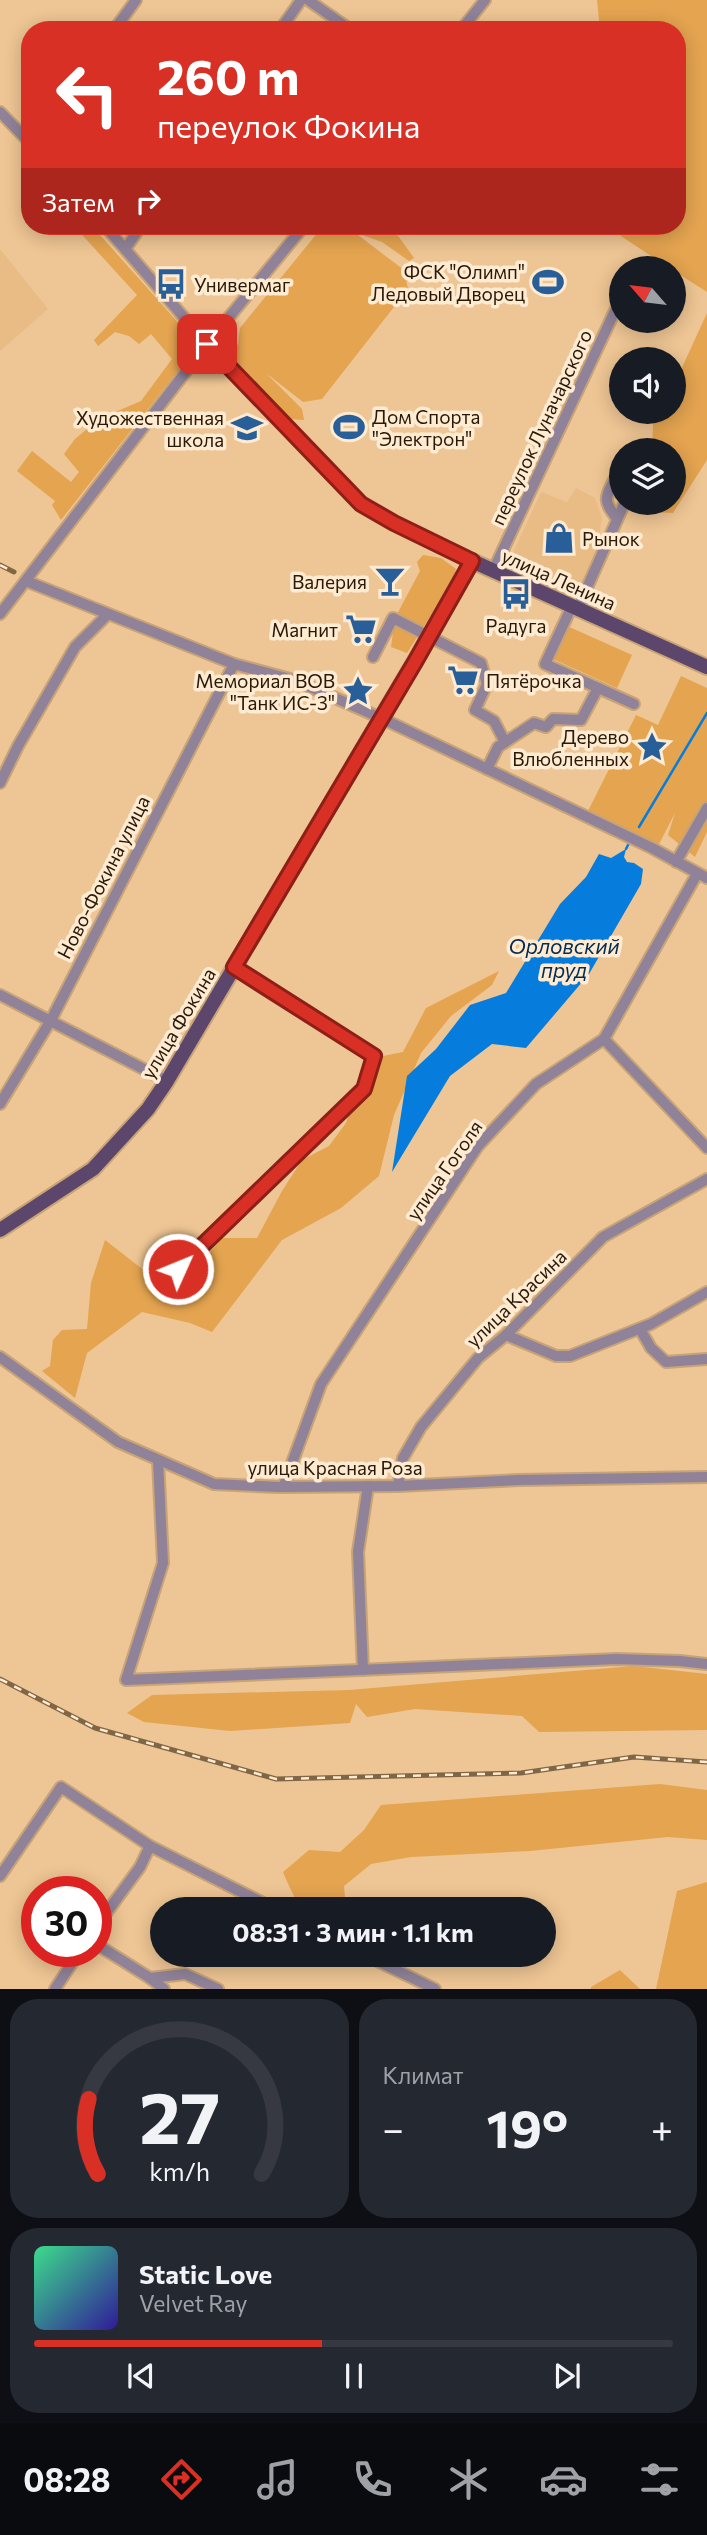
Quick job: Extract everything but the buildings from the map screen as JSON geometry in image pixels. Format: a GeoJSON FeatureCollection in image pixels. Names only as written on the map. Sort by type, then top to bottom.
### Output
{"type":"FeatureCollection","features":[{"type":"Feature","properties":{"kind":"main road","name":"улица Ленина"},"geometry":{"type":"LineString","coordinates":[[472,561],[707,667]]}},
{"type":"Feature","properties":{"kind":"main road","name":"улица Фокина"},"geometry":{"type":"LineString","coordinates":[[0,1230],[93,1169],[148,1109],[167,1081],[472,561]]}},
{"type":"Feature","properties":{"kind":"street"},"geometry":{"type":"LineString","coordinates":[[121,21],[136,0]]}},
{"type":"Feature","properties":{"kind":"street"},"geometry":{"type":"LineString","coordinates":[[286,21],[301,0]]}},
{"type":"Feature","properties":{"kind":"street"},"geometry":{"type":"LineString","coordinates":[[309,0],[338,21]]}},
{"type":"Feature","properties":{"kind":"street"},"geometry":{"type":"LineString","coordinates":[[468,21],[485,0]]}},
{"type":"Feature","properties":{"kind":"street"},"geometry":{"type":"LineString","coordinates":[[0,112],[21,134]]}},
{"type":"Feature","properties":{"kind":"street","name":"улица Ленина"},"geometry":{"type":"LineString","coordinates":[[113,235],[207,344],[361,504],[472,561]]}},
{"type":"Feature","properties":{"kind":"street"},"geometry":{"type":"LineString","coordinates":[[125,248],[134,235]]}},
{"type":"Feature","properties":{"kind":"street"},"geometry":{"type":"LineString","coordinates":[[0,614],[207,344],[297,235]]}},
{"type":"Feature","properties":{"kind":"street","name":"переулок Луначарского"},"geometry":{"type":"LineString","coordinates":[[493,571],[609,324]]}},
{"type":"Feature","properties":{"kind":"street"},"geometry":{"type":"LineString","coordinates":[[609,490],[606,496],[609,507]]}},
{"type":"Feature","properties":{"kind":"street"},"geometry":{"type":"LineString","coordinates":[[614,515],[617,519]]}},
{"type":"Feature","properties":{"kind":"street"},"geometry":{"type":"LineString","coordinates":[[619,515],[605,550],[545,664],[634,704]]}},
{"type":"Feature","properties":{"kind":"street"},"geometry":{"type":"LineString","coordinates":[[26,581],[234,664],[294,680],[381,718],[652,848],[702,876]]}},
{"type":"Feature","properties":{"kind":"street"},"geometry":{"type":"LineString","coordinates":[[0,783],[18,746],[75,647],[107,615]]}},
{"type":"Feature","properties":{"kind":"street"},"geometry":{"type":"LineString","coordinates":[[373,657],[393,618],[481,663],[487,684],[475,710],[494,721],[505,742]]}},
{"type":"Feature","properties":{"kind":"street","name":"Ново-Фокина улица"},"geometry":{"type":"LineString","coordinates":[[0,1104],[51,1020],[234,664]]}},
{"type":"Feature","properties":{"kind":"street"},"geometry":{"type":"LineString","coordinates":[[487,769],[498,747],[534,723],[546,727],[553,719],[581,720],[598,688]]}},
{"type":"Feature","properties":{"kind":"street"},"geometry":{"type":"LineString","coordinates":[[676,862],[707,808]]}},
{"type":"Feature","properties":{"kind":"street","name":"улица Гоголя"},"geometry":{"type":"LineString","coordinates":[[284,1485],[321,1384],[478,1146],[536,1084],[604,1039],[702,876]]}},
{"type":"Feature","properties":{"kind":"street"},"geometry":{"type":"LineString","coordinates":[[178,1269],[364,1089],[374,1056],[234,967]]}},
{"type":"Feature","properties":{"kind":"street"},"geometry":{"type":"LineString","coordinates":[[0,995],[167,1081]]}},
{"type":"Feature","properties":{"kind":"street"},"geometry":{"type":"LineString","coordinates":[[604,1039],[707,1148]]}},
{"type":"Feature","properties":{"kind":"street","name":"улица Красина"},"geometry":{"type":"LineString","coordinates":[[398,1486],[403,1458],[421,1427],[478,1358],[506,1335],[603,1237],[707,1179]]}},
{"type":"Feature","properties":{"kind":"street"},"geometry":{"type":"LineString","coordinates":[[506,1335],[556,1356],[570,1356],[640,1329],[707,1292]]}},
{"type":"Feature","properties":{"kind":"street"},"geometry":{"type":"LineString","coordinates":[[640,1329],[651,1348],[666,1362],[707,1359]]}},
{"type":"Feature","properties":{"kind":"street","name":"улица Красная Роза"},"geometry":{"type":"LineString","coordinates":[[0,1357],[117,1442],[214,1484],[398,1486],[519,1480],[707,1477]]}},
{"type":"Feature","properties":{"kind":"street"},"geometry":{"type":"LineString","coordinates":[[158,1460],[163,1563],[126,1680],[617,1660],[707,1664]]}},
{"type":"Feature","properties":{"kind":"street"},"geometry":{"type":"LineString","coordinates":[[363,1670],[358,1552],[368,1486]]}},
{"type":"Feature","properties":{"kind":"street"},"geometry":{"type":"LineString","coordinates":[[0,1876],[61,1787],[150,1846],[251,1897]]}},
{"type":"Feature","properties":{"kind":"street"},"geometry":{"type":"LineString","coordinates":[[112,1905],[140,1867],[150,1846]]}},
{"type":"Feature","properties":{"kind":"street"},"geometry":{"type":"LineString","coordinates":[[112,1954],[164,1989]]}},
{"type":"Feature","properties":{"kind":"street"},"geometry":{"type":"LineString","coordinates":[[55,1989],[69,1967]]}},
{"type":"Feature","properties":{"kind":"street"},"geometry":{"type":"LineString","coordinates":[[390,1967],[435,1989]]}},
{"type":"Feature","properties":{"kind":"street"},"geometry":{"type":"LineString","coordinates":[[150,1978],[186,1974],[218,1989]]}},
{"type":"Feature","properties":{"kind":"shaded area"},"geometry":{"type":"Polygon","coordinates":[[[597,0],[707,0],[707,292],[686,279],[686,256],[651,256],[621,235],[686,235],[686,21],[599,21],[597,0]]]}},
{"type":"Feature","properties":{"kind":"shaded area"},"geometry":{"type":"Polygon","coordinates":[[[82,235],[100,235],[198,345],[61,520],[52,505],[55,501],[17,471],[32,451],[71,482],[79,472],[64,454],[75,439],[99,419],[141,401],[172,359],[151,334],[139,344],[129,336],[115,332],[98,346],[94,340],[137,295],[82,235]]]}},
{"type":"Feature","properties":{"kind":"shaded area"},"geometry":{"type":"Polygon","coordinates":[[[316,235],[358,235],[404,270],[408,289],[322,399],[303,402],[266,373],[302,409],[304,420],[288,419],[214,346],[231,339],[238,345],[240,328],[316,235]]]}},
{"type":"Feature","properties":{"kind":"shaded area"},"geometry":{"type":"Polygon","coordinates":[[[362,235],[397,235],[414,258],[409,261],[382,242],[362,235]]]}},
{"type":"Feature","properties":{"kind":"shaded area"},"geometry":{"type":"Polygon","coordinates":[[[0,249],[48,309],[0,351],[0,249]]]}},
{"type":"Feature","properties":{"kind":"shaded area"},"geometry":{"type":"Polygon","coordinates":[[[707,313],[707,460],[686,493],[686,438],[652,438],[653,424],[686,424],[686,359],[707,313]]]}},
{"type":"Feature","properties":{"kind":"shaded area","name":"Рынок"},"geometry":{"type":"Polygon","coordinates":[[[576,488],[595,498],[602,518],[596,558],[577,594],[508,564],[541,492],[567,502],[576,488]]]}},
{"type":"Feature","properties":{"kind":"shaded area"},"geometry":{"type":"Polygon","coordinates":[[[423,555],[441,558],[456,569],[451,584],[407,653],[391,647],[395,618],[420,571],[417,562],[423,555]]]}},
{"type":"Feature","properties":{"kind":"shaded area"},"geometry":{"type":"Polygon","coordinates":[[[567,626],[632,655],[617,688],[553,659],[567,626]]]}},
{"type":"Feature","properties":{"kind":"shaded area"},"geometry":{"type":"Polygon","coordinates":[[[681,676],[707,688],[707,832],[695,857],[668,835],[675,813],[657,848],[587,813],[636,715],[658,725],[681,676]]]}},
{"type":"Feature","properties":{"kind":"shaded area"},"geometry":{"type":"Polygon","coordinates":[[[499,971],[492,985],[451,1016],[421,1053],[394,1115],[379,1176],[341,1208],[282,1240],[212,1332],[190,1323],[142,1312],[87,1353],[75,1398],[42,1371],[50,1366],[53,1340],[62,1330],[87,1329],[91,1283],[105,1240],[150,1275],[195,1269],[222,1238],[257,1238],[302,1160],[329,1146],[346,1123],[368,1059],[403,1052],[426,1008],[499,971]]]}},
{"type":"Feature","properties":{"kind":"shaded area"},"geometry":{"type":"Polygon","coordinates":[[[634,1666],[707,1674],[707,1730],[539,1732],[522,1716],[415,1709],[367,1717],[356,1704],[350,1723],[230,1731],[144,1722],[127,1713],[152,1695],[349,1690],[634,1666]]]}},
{"type":"Feature","properties":{"kind":"shaded area"},"geometry":{"type":"Polygon","coordinates":[[[660,1784],[707,1790],[707,1840],[668,1837],[530,1851],[411,1857],[371,1864],[344,1886],[345,1897],[295,1897],[283,1872],[309,1850],[340,1852],[364,1830],[381,1805],[660,1784]]]}},
{"type":"Feature","properties":{"kind":"shaded area"},"geometry":{"type":"Polygon","coordinates":[[[707,1882],[707,1989],[656,1989],[677,1891],[707,1882]]]}},
{"type":"Feature","properties":{"kind":"shaded area"},"geometry":{"type":"Polygon","coordinates":[[[620,1970],[640,1989],[591,1989],[591,1987],[620,1970]]]}},
{"type":"Feature","properties":{"kind":"water","name":"Орловский пруд"},"geometry":{"type":"Polygon","coordinates":[[[626,849],[624,857],[627,862],[643,869],[641,884],[589,974],[526,1048],[492,1044],[450,1076],[392,1172],[407,1076],[436,1049],[470,1005],[506,993],[560,904],[586,877],[599,854],[611,858],[626,849]]]}},
{"type":"Feature","properties":{"kind":"waterway"},"geometry":{"type":"LineString","coordinates":[[639,827],[707,713]]}},
{"type":"Feature","properties":{"kind":"waterway"},"geometry":{"type":"LineString","coordinates":[[626,849],[630,841]]}},
{"type":"Feature","properties":{"kind":"railway"},"geometry":{"type":"LineString","coordinates":[[0,565],[14,572]]}},
{"type":"Feature","properties":{"kind":"railway"},"geometry":{"type":"LineString","coordinates":[[0,1679],[95,1728],[276,1779],[521,1773],[634,1757],[707,1762]]}},
{"type":"Feature","properties":{"kind":"place","name":"ФСК \"Олимп\" Ледовый Дворец"},"geometry":{"type":"Point","coordinates":[548,282]}},
{"type":"Feature","properties":{"kind":"place","name":"Универмаг"},"geometry":{"type":"Point","coordinates":[171,284]}},
{"type":"Feature","properties":{"kind":"place","name":"Дом Спорта \"Электрон\""},"geometry":{"type":"Point","coordinates":[349,427]}},
{"type":"Feature","properties":{"kind":"place","name":"Художественная школа"},"geometry":{"type":"Point","coordinates":[247,428]}},
{"type":"Feature","properties":{"kind":"place","name":"Рынок"},"geometry":{"type":"Point","coordinates":[559,538]}},
{"type":"Feature","properties":{"kind":"place","name":"Валерия"},"geometry":{"type":"Point","coordinates":[390,581]}},
{"type":"Feature","properties":{"kind":"place","name":"Радуга"},"geometry":{"type":"Point","coordinates":[516,594]}},
{"type":"Feature","properties":{"kind":"place","name":"Магнит"},"geometry":{"type":"Point","coordinates":[361,629]}},
{"type":"Feature","properties":{"kind":"place","name":"Пятёрочка"},"geometry":{"type":"Point","coordinates":[463,680]}},
{"type":"Feature","properties":{"kind":"place","name":"Мемориал ВОВ \"Танк ИС-3\""},"geometry":{"type":"Point","coordinates":[358,691]}},
{"type":"Feature","properties":{"kind":"place","name":"Дерево Влюбленных"},"geometry":{"type":"Point","coordinates":[652,747]}},
{"type":"Feature","properties":{"kind":"route"},"geometry":{"type":"LineString","coordinates":[[178,1269],[364,1089],[374,1056],[234,967],[472,561],[361,504],[207,344]]}}]}
